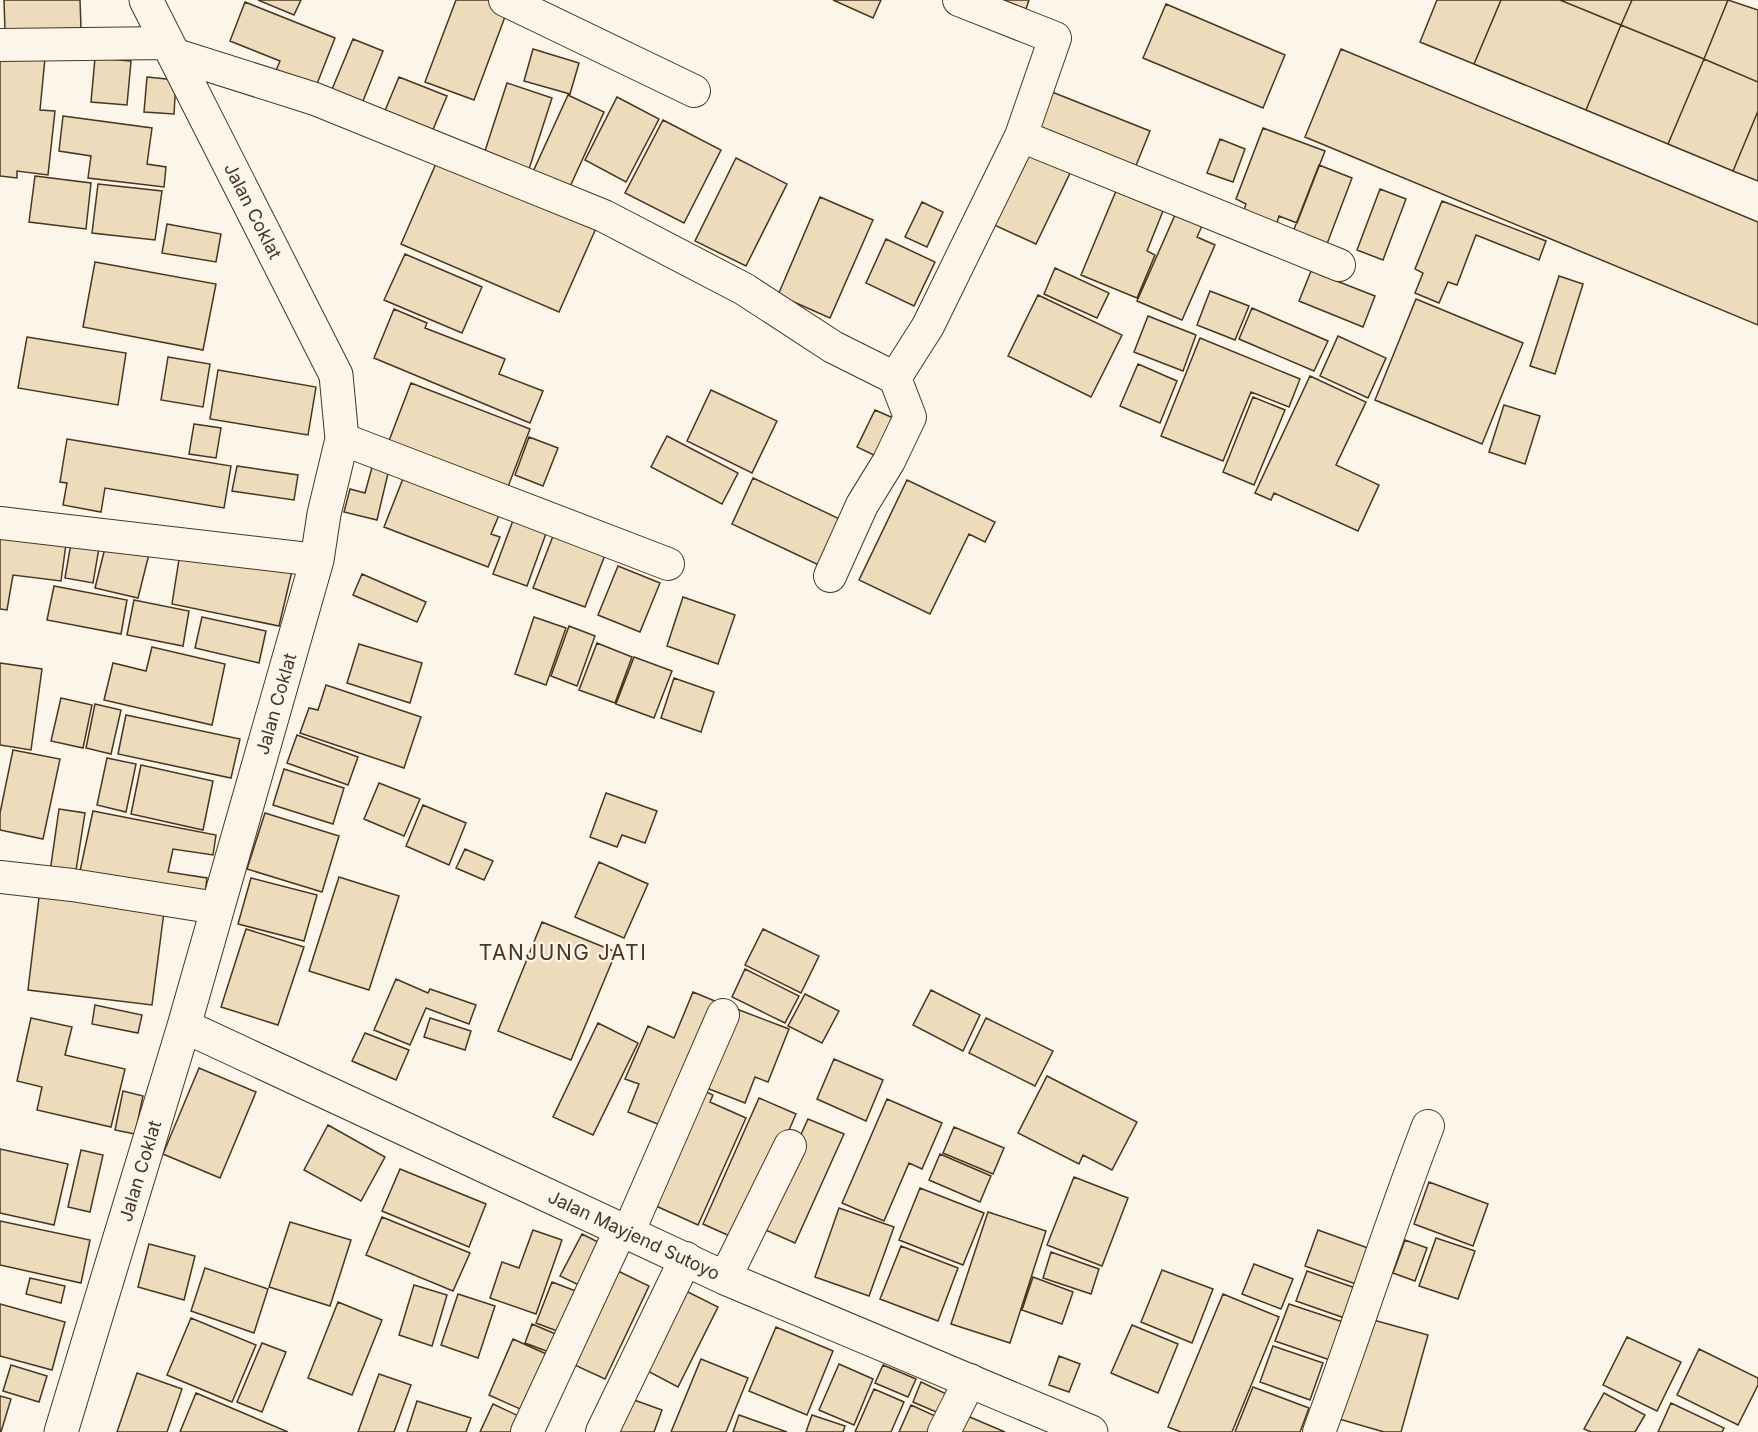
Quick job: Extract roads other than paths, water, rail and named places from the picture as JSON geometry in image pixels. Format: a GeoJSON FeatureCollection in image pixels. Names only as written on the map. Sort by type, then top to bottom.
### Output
{"type":"FeatureCollection","features":[{"type":"Feature","properties":{"kind":"street","name":"Jalan Coklat"},"geometry":{"type":"LineString","coordinates":[[61,1432],[183,1026],[317,560],[324,514],[342,439],[336,375],[146,0]]}},
{"type":"Feature","properties":{"kind":"street"},"geometry":{"type":"LineString","coordinates":[[505,0],[694,91]]}},
{"type":"Feature","properties":{"kind":"street"},"geometry":{"type":"LineString","coordinates":[[895,378],[928,326],[1021,136],[1054,38],[959,0]]}},
{"type":"Feature","properties":{"kind":"street"},"geometry":{"type":"LineString","coordinates":[[0,45],[171,49],[315,99],[604,216],[744,289],[833,347],[895,378],[910,417],[889,461],[862,505],[831,576]]}},
{"type":"Feature","properties":{"kind":"street"},"geometry":{"type":"LineString","coordinates":[[1021,136],[1340,265]]}},
{"type":"Feature","properties":{"kind":"street"},"geometry":{"type":"LineString","coordinates":[[342,439],[668,564]]}},
{"type":"Feature","properties":{"kind":"street"},"geometry":{"type":"LineString","coordinates":[[0,523],[317,560]]}},
{"type":"Feature","properties":{"kind":"street"},"geometry":{"type":"LineString","coordinates":[[0,877],[72,885],[216,908]]}},
{"type":"Feature","properties":{"kind":"street"},"geometry":{"type":"LineString","coordinates":[[527,1432],[624,1231],[723,1016]]}},
{"type":"Feature","properties":{"kind":"street","name":"Jalan Mayjend Sutoyo"},"geometry":{"type":"LineString","coordinates":[[183,1026],[725,1278],[1090,1432]]}},
{"type":"Feature","properties":{"kind":"street"},"geometry":{"type":"LineString","coordinates":[[1319,1432],[1350,1349],[1389,1229],[1428,1126]]}},
{"type":"Feature","properties":{"kind":"street"},"geometry":{"type":"LineString","coordinates":[[725,1278],[790,1146]]}},
{"type":"Feature","properties":{"kind":"street"},"geometry":{"type":"LineString","coordinates":[[602,1432],[686,1258]]}},
{"type":"Feature","properties":{"kind":"street"},"geometry":{"type":"LineString","coordinates":[[944,1432],[970,1380]]}},
{"type":"Feature","properties":{"kind":"district","name":"TANJUNG JATI"},"geometry":{"type":"Point","coordinates":[563,952]}}]}
